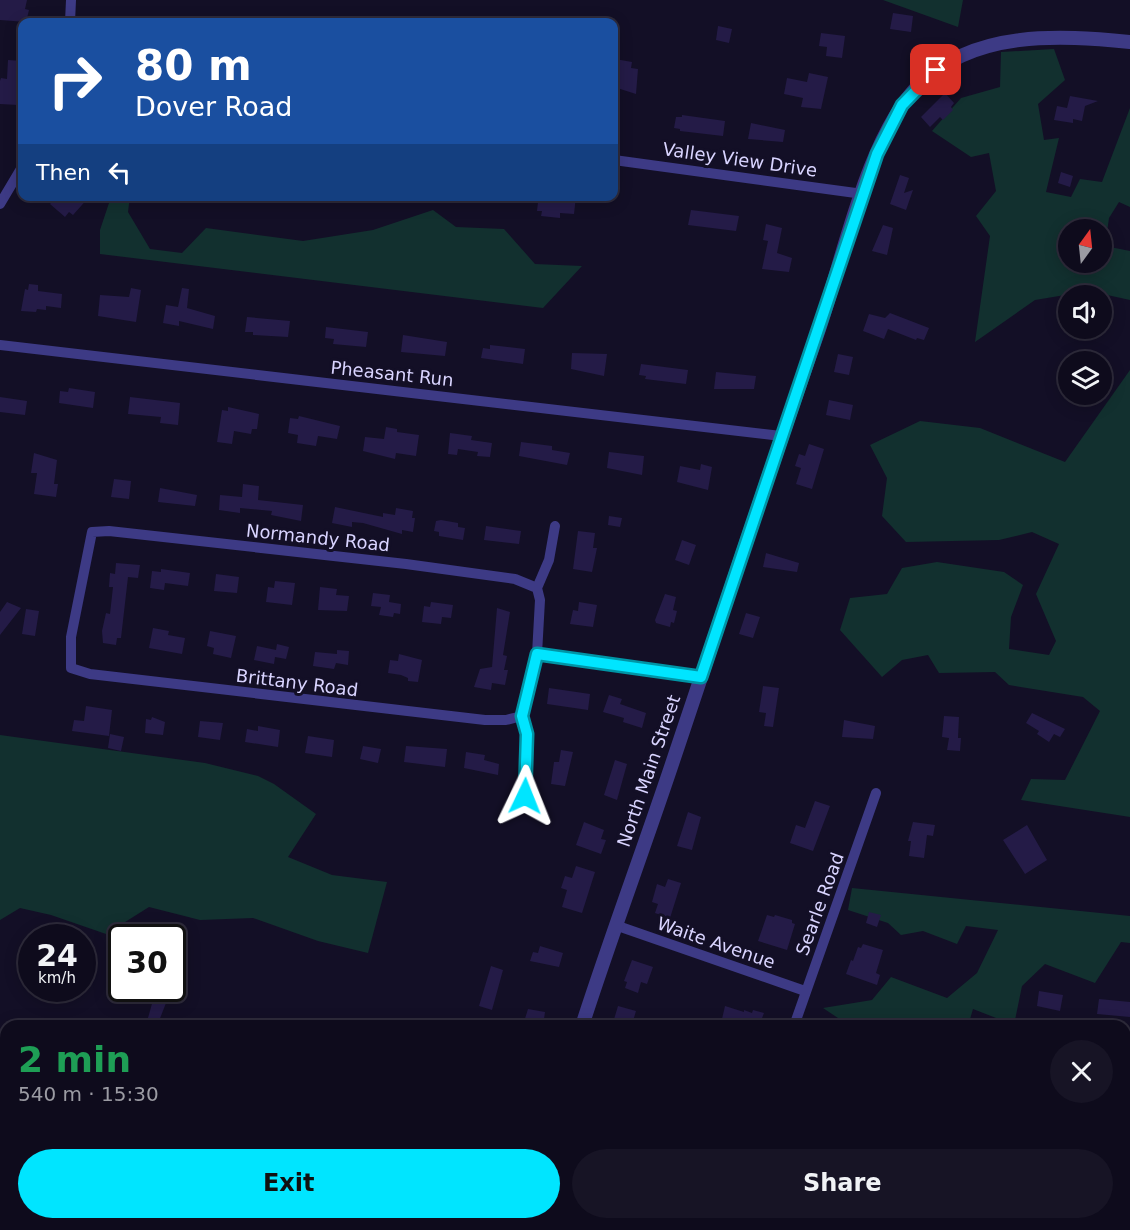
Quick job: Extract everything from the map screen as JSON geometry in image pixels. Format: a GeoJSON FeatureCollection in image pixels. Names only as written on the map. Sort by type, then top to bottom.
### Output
{"type":"FeatureCollection","features":[{"type":"Feature","properties":{"kind":"street"},"geometry":{"type":"LineString","coordinates":[[70,18],[71,0]]}},
{"type":"Feature","properties":{"kind":"street","name":"North Main Street"},"geometry":{"type":"LineString","coordinates":[[584,1020],[863,194],[889,127],[913,91],[951,61],[969,52],[1007,42],[1066,37],[1130,42]]}},
{"type":"Feature","properties":{"kind":"street","name":"Valley View Drive"},"geometry":{"type":"LineString","coordinates":[[618,161],[863,194]]}},
{"type":"Feature","properties":{"kind":"street"},"geometry":{"type":"LineString","coordinates":[[0,204],[18,174]]}},
{"type":"Feature","properties":{"kind":"street","name":"Pheasant Run"},"geometry":{"type":"LineString","coordinates":[[0,345],[781,436]]}},
{"type":"Feature","properties":{"kind":"street"},"geometry":{"type":"LineString","coordinates":[[525,796],[527,734],[522,716],[537,654],[540,600],[537,588],[549,560],[555,526]]}},
{"type":"Feature","properties":{"kind":"street","name":"Normandy Road"},"geometry":{"type":"LineString","coordinates":[[71,666],[71,637],[92,532],[406,564],[515,579],[537,588]]}},
{"type":"Feature","properties":{"kind":"street"},"geometry":{"type":"LineString","coordinates":[[537,654],[701,677]]}},
{"type":"Feature","properties":{"kind":"street","name":"Brittany Road"},"geometry":{"type":"LineString","coordinates":[[71,666],[77,671],[117,679],[370,709],[485,720],[506,720],[522,716]]}},
{"type":"Feature","properties":{"kind":"street","name":"Searle Road"},"geometry":{"type":"LineString","coordinates":[[796,1020],[876,793]]}},
{"type":"Feature","properties":{"kind":"street","name":"Waite Avenue"},"geometry":{"type":"LineString","coordinates":[[615,925],[806,991]]}},
{"type":"Feature","properties":{"kind":"green space"},"geometry":{"type":"Polygon","coordinates":[[[883,0],[963,0],[958,27],[883,0]]]}},
{"type":"Feature","properties":{"kind":"green space"},"geometry":{"type":"Polygon","coordinates":[[[1054,49],[1065,80],[1038,104],[1044,140],[1059,138],[1046,192],[1071,197],[1080,179],[1102,182],[1130,108],[1130,207],[1119,202],[1109,219],[1058,219],[1058,273],[1112,273],[1112,247],[1130,251],[1130,300],[1112,296],[1112,285],[1058,285],[1058,296],[1035,300],[975,342],[990,236],[976,216],[996,191],[989,153],[971,157],[932,131],[961,98],[1000,87],[1001,52],[1054,49]]]}},
{"type":"Feature","properties":{"kind":"green space"},"geometry":{"type":"Polygon","coordinates":[[[110,201],[129,201],[128,212],[150,249],[182,253],[206,228],[303,241],[373,230],[433,210],[456,227],[504,229],[535,264],[582,266],[543,308],[100,254],[100,230],[110,201]]]}},
{"type":"Feature","properties":{"kind":"green space"},"geometry":{"type":"Polygon","coordinates":[[[1130,370],[1130,817],[1021,800],[1031,779],[1065,780],[1100,711],[1083,697],[1009,685],[995,672],[939,673],[928,655],[902,660],[882,677],[840,630],[850,598],[887,594],[902,568],[937,562],[1004,572],[1023,585],[1011,617],[1009,649],[1049,655],[1056,641],[1036,594],[1059,544],[1032,532],[999,540],[906,542],[882,516],[887,478],[870,445],[920,421],[980,428],[1065,462],[1105,405],[1112,405],[1112,395],[1130,370]]]}},
{"type":"Feature","properties":{"kind":"green space"},"geometry":{"type":"Polygon","coordinates":[[[0,735],[205,763],[258,776],[274,784],[316,814],[288,857],[332,875],[387,882],[368,953],[318,941],[253,918],[200,920],[149,907],[122,924],[108,924],[106,934],[96,931],[96,924],[77,924],[20,908],[0,920],[0,735]]]}},
{"type":"Feature","properties":{"kind":"green space"},"geometry":{"type":"Polygon","coordinates":[[[852,888],[1130,916],[1130,943],[1121,942],[1095,983],[1045,964],[1022,986],[1015,1020],[1001,1020],[973,1009],[970,1020],[841,1020],[823,1008],[872,1000],[891,977],[947,998],[977,973],[998,930],[966,926],[957,944],[923,931],[901,935],[888,923],[848,910],[852,888]]]}},
{"type":"Feature","properties":{"kind":"building"},"geometry":{"type":"Polygon","coordinates":[[[0,0],[27,0],[25,9],[29,10],[27,18],[18,18],[18,21],[0,20],[0,0]]]}},
{"type":"Feature","properties":{"kind":"building"},"geometry":{"type":"Polygon","coordinates":[[[893,13],[913,16],[911,32],[890,29],[893,13]]]}},
{"type":"Feature","properties":{"kind":"building"},"geometry":{"type":"Polygon","coordinates":[[[718,26],[732,29],[729,43],[716,40],[718,26]]]}},
{"type":"Feature","properties":{"kind":"building"},"geometry":{"type":"Polygon","coordinates":[[[821,33],[845,36],[842,58],[826,56],[827,47],[819,46],[821,33]]]}},
{"type":"Feature","properties":{"kind":"building"},"geometry":{"type":"Polygon","coordinates":[[[8,60],[18,61],[18,105],[0,104],[0,81],[1,78],[7,79],[8,60]]]}},
{"type":"Feature","properties":{"kind":"building"},"geometry":{"type":"Polygon","coordinates":[[[618,60],[632,62],[631,68],[638,69],[636,94],[618,88],[618,60]]]}},
{"type":"Feature","properties":{"kind":"building"},"geometry":{"type":"Polygon","coordinates":[[[809,73],[828,77],[821,109],[801,107],[803,98],[784,94],[787,78],[807,82],[809,73]]]}},
{"type":"Feature","properties":{"kind":"building"},"geometry":{"type":"Polygon","coordinates":[[[945,93],[954,103],[951,107],[953,110],[943,120],[940,117],[930,127],[921,117],[945,93]]]}},
{"type":"Feature","properties":{"kind":"building"},"geometry":{"type":"Polygon","coordinates":[[[1070,96],[1098,101],[1085,106],[1082,121],[1073,119],[1073,123],[1054,120],[1057,106],[1067,108],[1070,96]]]}},
{"type":"Feature","properties":{"kind":"building"},"geometry":{"type":"Polygon","coordinates":[[[682,115],[725,121],[723,136],[680,131],[674,128],[676,117],[682,117],[682,115]]]}},
{"type":"Feature","properties":{"kind":"building"},"geometry":{"type":"Polygon","coordinates":[[[751,123],[785,130],[783,142],[748,139],[751,123]]]}},
{"type":"Feature","properties":{"kind":"building"},"geometry":{"type":"Polygon","coordinates":[[[1061,172],[1073,176],[1070,187],[1058,183],[1061,172]]]}},
{"type":"Feature","properties":{"kind":"building"},"geometry":{"type":"Polygon","coordinates":[[[900,175],[909,178],[904,193],[913,190],[906,210],[890,204],[900,175]]]}},
{"type":"Feature","properties":{"kind":"building"},"geometry":{"type":"Polygon","coordinates":[[[53,201],[86,201],[73,215],[69,212],[65,217],[50,204],[53,201]]]}},
{"type":"Feature","properties":{"kind":"building"},"geometry":{"type":"Polygon","coordinates":[[[575,201],[574,214],[560,213],[560,218],[541,216],[542,211],[537,211],[538,202],[575,201]]]}},
{"type":"Feature","properties":{"kind":"building"},"geometry":{"type":"Polygon","coordinates":[[[691,210],[739,216],[736,231],[688,225],[691,210]]]}},
{"type":"Feature","properties":{"kind":"building"},"geometry":{"type":"Polygon","coordinates":[[[766,224],[782,228],[777,253],[792,258],[789,272],[762,269],[768,241],[763,240],[766,224]]]}},
{"type":"Feature","properties":{"kind":"building"},"geometry":{"type":"Polygon","coordinates":[[[883,225],[893,228],[887,255],[872,251],[883,225]]]}},
{"type":"Feature","properties":{"kind":"building"},"geometry":{"type":"Polygon","coordinates":[[[29,284],[38,285],[38,291],[62,294],[61,308],[46,306],[46,310],[37,309],[36,312],[21,311],[25,289],[28,290],[29,284]]]}},
{"type":"Feature","properties":{"kind":"building"},"geometry":{"type":"Polygon","coordinates":[[[131,288],[141,290],[136,322],[98,316],[100,295],[129,297],[131,288]]]}},
{"type":"Feature","properties":{"kind":"building"},"geometry":{"type":"Polygon","coordinates":[[[182,288],[189,289],[187,308],[215,316],[213,329],[179,321],[179,326],[163,323],[166,305],[178,307],[182,288]]]}},
{"type":"Feature","properties":{"kind":"building"},"geometry":{"type":"Polygon","coordinates":[[[890,313],[929,328],[924,340],[917,338],[916,340],[888,329],[884,339],[863,331],[869,314],[885,318],[890,313]]]}},
{"type":"Feature","properties":{"kind":"building"},"geometry":{"type":"Polygon","coordinates":[[[247,317],[290,321],[288,337],[253,335],[253,332],[245,332],[247,317]]]}},
{"type":"Feature","properties":{"kind":"building"},"geometry":{"type":"Polygon","coordinates":[[[326,327],[368,332],[366,347],[333,344],[334,339],[325,338],[326,327]]]}},
{"type":"Feature","properties":{"kind":"building"},"geometry":{"type":"Polygon","coordinates":[[[403,335],[447,342],[445,356],[401,352],[403,335]]]}},
{"type":"Feature","properties":{"kind":"building"},"geometry":{"type":"Polygon","coordinates":[[[490,345],[525,349],[523,364],[481,358],[483,348],[490,349],[490,345]]]}},
{"type":"Feature","properties":{"kind":"building"},"geometry":{"type":"Polygon","coordinates":[[[572,353],[607,354],[604,376],[571,369],[572,353]]]}},
{"type":"Feature","properties":{"kind":"building"},"geometry":{"type":"Polygon","coordinates":[[[838,354],[853,357],[849,375],[834,372],[838,354]]]}},
{"type":"Feature","properties":{"kind":"building"},"geometry":{"type":"Polygon","coordinates":[[[641,364],[688,370],[686,384],[645,379],[646,376],[639,375],[641,364]]]}},
{"type":"Feature","properties":{"kind":"building"},"geometry":{"type":"Polygon","coordinates":[[[716,372],[756,376],[754,389],[714,389],[716,372]]]}},
{"type":"Feature","properties":{"kind":"building"},"geometry":{"type":"Polygon","coordinates":[[[69,388],[95,392],[93,408],[59,403],[60,391],[68,392],[69,388]]]}},
{"type":"Feature","properties":{"kind":"building"},"geometry":{"type":"Polygon","coordinates":[[[0,397],[27,401],[25,415],[0,412],[0,397]]]}},
{"type":"Feature","properties":{"kind":"building"},"geometry":{"type":"Polygon","coordinates":[[[130,397],[180,403],[178,425],[160,423],[161,417],[128,414],[130,397]]]}},
{"type":"Feature","properties":{"kind":"building"},"geometry":{"type":"Polygon","coordinates":[[[829,400],[853,405],[850,420],[826,415],[829,400]]]}},
{"type":"Feature","properties":{"kind":"building"},"geometry":{"type":"Polygon","coordinates":[[[228,407],[259,414],[257,429],[252,429],[251,434],[234,431],[232,444],[217,442],[222,410],[228,411],[228,407]]]}},
{"type":"Feature","properties":{"kind":"building"},"geometry":{"type":"Polygon","coordinates":[[[299,416],[340,426],[337,439],[318,436],[316,446],[297,443],[298,435],[288,433],[290,418],[298,419],[299,416]]]}},
{"type":"Feature","properties":{"kind":"building"},"geometry":{"type":"Polygon","coordinates":[[[386,427],[397,429],[397,432],[419,435],[416,456],[396,453],[395,459],[363,451],[365,437],[384,439],[386,427]]]}},
{"type":"Feature","properties":{"kind":"building"},"geometry":{"type":"Polygon","coordinates":[[[450,433],[472,436],[471,440],[492,443],[490,457],[477,456],[478,452],[458,449],[457,455],[448,454],[450,433]]]}},
{"type":"Feature","properties":{"kind":"building"},"geometry":{"type":"Polygon","coordinates":[[[521,442],[552,446],[552,450],[570,453],[567,465],[519,456],[521,442]]]}},
{"type":"Feature","properties":{"kind":"building"},"geometry":{"type":"Polygon","coordinates":[[[809,444],[824,449],[812,489],[796,484],[801,468],[795,466],[799,454],[805,456],[809,444]]]}},
{"type":"Feature","properties":{"kind":"building"},"geometry":{"type":"Polygon","coordinates":[[[609,452],[644,456],[642,475],[607,468],[609,452]]]}},
{"type":"Feature","properties":{"kind":"building"},"geometry":{"type":"Polygon","coordinates":[[[34,453],[57,460],[54,484],[58,484],[56,497],[34,494],[37,473],[31,473],[34,453]]]}},
{"type":"Feature","properties":{"kind":"building"},"geometry":{"type":"Polygon","coordinates":[[[701,464],[712,467],[708,490],[677,482],[680,466],[700,470],[701,464]]]}},
{"type":"Feature","properties":{"kind":"building"},"geometry":{"type":"Polygon","coordinates":[[[114,479],[131,481],[129,499],[111,497],[114,479]]]}},
{"type":"Feature","properties":{"kind":"building"},"geometry":{"type":"Polygon","coordinates":[[[243,484],[259,486],[258,500],[303,505],[301,521],[271,515],[272,511],[240,508],[240,513],[219,510],[220,495],[242,497],[243,484]]]}},
{"type":"Feature","properties":{"kind":"building"},"geometry":{"type":"Polygon","coordinates":[[[160,488],[197,495],[195,506],[158,502],[160,488]]]}},
{"type":"Feature","properties":{"kind":"building"},"geometry":{"type":"Polygon","coordinates":[[[335,507],[383,517],[383,513],[395,515],[396,508],[413,511],[412,518],[415,518],[413,532],[402,530],[402,534],[363,523],[352,522],[352,527],[332,523],[335,507]]]}},
{"type":"Feature","properties":{"kind":"building"},"geometry":{"type":"Polygon","coordinates":[[[609,516],[622,518],[620,527],[608,525],[609,516]]]}},
{"type":"Feature","properties":{"kind":"building"},"geometry":{"type":"Polygon","coordinates":[[[436,521],[458,523],[458,527],[465,528],[463,540],[439,536],[439,532],[434,531],[436,521]]]}},
{"type":"Feature","properties":{"kind":"building"},"geometry":{"type":"Polygon","coordinates":[[[486,526],[521,531],[519,544],[484,540],[486,526]]]}},
{"type":"Feature","properties":{"kind":"building"},"geometry":{"type":"Polygon","coordinates":[[[578,531],[595,533],[593,548],[597,548],[592,572],[573,569],[578,531]]]}},
{"type":"Feature","properties":{"kind":"building"},"geometry":{"type":"Polygon","coordinates":[[[682,540],[696,545],[689,565],[675,560],[682,540]]]}},
{"type":"Feature","properties":{"kind":"building"},"geometry":{"type":"Polygon","coordinates":[[[766,553],[799,563],[797,572],[763,567],[766,553]]]}},
{"type":"Feature","properties":{"kind":"building"},"geometry":{"type":"Polygon","coordinates":[[[116,563],[140,565],[138,578],[128,577],[121,638],[117,638],[116,645],[103,643],[102,631],[106,613],[110,614],[113,587],[109,587],[110,573],[115,574],[116,563]]]}},
{"type":"Feature","properties":{"kind":"building"},"geometry":{"type":"Polygon","coordinates":[[[161,569],[190,573],[188,586],[165,583],[164,590],[150,588],[152,571],[161,572],[161,569]]]}},
{"type":"Feature","properties":{"kind":"building"},"geometry":{"type":"Polygon","coordinates":[[[216,574],[239,577],[237,593],[214,591],[216,574]]]}},
{"type":"Feature","properties":{"kind":"building"},"geometry":{"type":"Polygon","coordinates":[[[275,581],[295,583],[292,605],[266,602],[268,587],[274,588],[275,581]]]}},
{"type":"Feature","properties":{"kind":"building"},"geometry":{"type":"Polygon","coordinates":[[[320,587],[337,589],[336,595],[349,596],[347,611],[318,610],[320,587]]]}},
{"type":"Feature","properties":{"kind":"building"},"geometry":{"type":"Polygon","coordinates":[[[373,593],[390,595],[389,602],[401,604],[400,614],[394,613],[393,617],[379,615],[381,607],[371,606],[373,593]]]}},
{"type":"Feature","properties":{"kind":"building"},"geometry":{"type":"Polygon","coordinates":[[[665,594],[676,597],[673,610],[677,611],[674,623],[671,622],[670,627],[656,623],[655,620],[665,594]]]}},
{"type":"Feature","properties":{"kind":"building"},"geometry":{"type":"Polygon","coordinates":[[[7,602],[21,608],[0,635],[0,612],[7,602]]]}},
{"type":"Feature","properties":{"kind":"building"},"geometry":{"type":"Polygon","coordinates":[[[431,602],[453,605],[451,618],[442,617],[441,624],[422,622],[424,606],[430,607],[431,602]]]}},
{"type":"Feature","properties":{"kind":"building"},"geometry":{"type":"Polygon","coordinates":[[[579,602],[597,605],[593,627],[570,624],[573,610],[578,611],[579,602]]]}},
{"type":"Feature","properties":{"kind":"building"},"geometry":{"type":"Polygon","coordinates":[[[497,608],[510,612],[503,655],[507,656],[504,670],[508,670],[505,685],[492,683],[491,690],[474,687],[480,669],[492,667],[497,608]]]}},
{"type":"Feature","properties":{"kind":"building"},"geometry":{"type":"Polygon","coordinates":[[[26,609],[39,611],[35,636],[22,634],[26,609]]]}},
{"type":"Feature","properties":{"kind":"building"},"geometry":{"type":"Polygon","coordinates":[[[746,613],[760,617],[753,638],[739,634],[746,613]]]}},
{"type":"Feature","properties":{"kind":"building"},"geometry":{"type":"Polygon","coordinates":[[[153,628],[169,631],[168,635],[185,638],[182,654],[149,648],[153,628]]]}},
{"type":"Feature","properties":{"kind":"building"},"geometry":{"type":"Polygon","coordinates":[[[210,631],[236,636],[231,658],[213,654],[214,648],[207,646],[210,631]]]}},
{"type":"Feature","properties":{"kind":"building"},"geometry":{"type":"Polygon","coordinates":[[[277,644],[289,647],[286,659],[275,657],[274,664],[254,660],[257,646],[276,650],[277,644]]]}},
{"type":"Feature","properties":{"kind":"building"},"geometry":{"type":"Polygon","coordinates":[[[337,650],[349,651],[348,665],[336,663],[334,669],[313,666],[315,652],[337,654],[337,650]]]}},
{"type":"Feature","properties":{"kind":"building"},"geometry":{"type":"Polygon","coordinates":[[[399,654],[422,660],[418,682],[408,681],[408,678],[401,675],[388,673],[390,660],[398,661],[399,654]]]}},
{"type":"Feature","properties":{"kind":"building"},"geometry":{"type":"Polygon","coordinates":[[[763,686],[779,688],[773,727],[764,726],[766,713],[759,712],[763,686]]]}},
{"type":"Feature","properties":{"kind":"building"},"geometry":{"type":"Polygon","coordinates":[[[549,688],[590,694],[588,710],[547,704],[549,688]]]}},
{"type":"Feature","properties":{"kind":"building"},"geometry":{"type":"Polygon","coordinates":[[[609,695],[622,699],[620,704],[646,713],[642,728],[623,722],[624,718],[603,712],[609,695]]]}},
{"type":"Feature","properties":{"kind":"building"},"geometry":{"type":"Polygon","coordinates":[[[86,706],[112,710],[109,736],[72,731],[74,720],[84,721],[86,706]]]}},
{"type":"Feature","properties":{"kind":"building"},"geometry":{"type":"Polygon","coordinates":[[[1032,713],[1065,729],[1060,737],[1054,734],[1049,742],[1037,734],[1039,731],[1026,723],[1032,713]]]}},
{"type":"Feature","properties":{"kind":"building"},"geometry":{"type":"Polygon","coordinates":[[[944,716],[959,717],[960,751],[947,750],[949,738],[942,737],[944,716]]]}},
{"type":"Feature","properties":{"kind":"building"},"geometry":{"type":"Polygon","coordinates":[[[152,717],[165,722],[163,735],[145,733],[146,719],[151,720],[152,717]]]}},
{"type":"Feature","properties":{"kind":"building"},"geometry":{"type":"Polygon","coordinates":[[[844,720],[875,726],[873,739],[842,737],[844,720]]]}},
{"type":"Feature","properties":{"kind":"building"},"geometry":{"type":"Polygon","coordinates":[[[200,721],[223,723],[220,740],[198,737],[200,721]]]}},
{"type":"Feature","properties":{"kind":"building"},"geometry":{"type":"Polygon","coordinates":[[[258,726],[280,730],[278,747],[245,742],[247,729],[258,731],[258,726]]]}},
{"type":"Feature","properties":{"kind":"building"},"geometry":{"type":"Polygon","coordinates":[[[110,734],[124,737],[121,751],[108,748],[110,734]]]}},
{"type":"Feature","properties":{"kind":"building"},"geometry":{"type":"Polygon","coordinates":[[[308,736],[334,740],[332,757],[305,753],[308,736]]]}},
{"type":"Feature","properties":{"kind":"building"},"geometry":{"type":"Polygon","coordinates":[[[363,746],[381,749],[378,763],[360,759],[363,746]]]}},
{"type":"Feature","properties":{"kind":"building"},"geometry":{"type":"Polygon","coordinates":[[[406,746],[447,749],[445,767],[404,762],[406,746]]]}},
{"type":"Feature","properties":{"kind":"building"},"geometry":{"type":"Polygon","coordinates":[[[561,750],[573,752],[565,786],[551,784],[554,762],[559,762],[561,750]]]}},
{"type":"Feature","properties":{"kind":"building"},"geometry":{"type":"Polygon","coordinates":[[[466,752],[485,755],[484,760],[499,764],[498,775],[464,768],[466,752]]]}},
{"type":"Feature","properties":{"kind":"building"},"geometry":{"type":"Polygon","coordinates":[[[615,760],[627,764],[617,800],[604,795],[615,760]]]}},
{"type":"Feature","properties":{"kind":"building"},"geometry":{"type":"Polygon","coordinates":[[[815,801],[830,806],[813,851],[790,843],[796,825],[805,828],[815,801]]]}},
{"type":"Feature","properties":{"kind":"building"},"geometry":{"type":"Polygon","coordinates":[[[688,812],[701,817],[692,850],[677,846],[688,812]]]}},
{"type":"Feature","properties":{"kind":"building"},"geometry":{"type":"Polygon","coordinates":[[[584,822],[604,830],[601,839],[606,840],[601,854],[576,845],[584,822]]]}},
{"type":"Feature","properties":{"kind":"building"},"geometry":{"type":"Polygon","coordinates":[[[913,822],[935,825],[933,836],[927,835],[924,858],[909,856],[911,841],[908,841],[913,822]]]}},
{"type":"Feature","properties":{"kind":"building"},"geometry":{"type":"Polygon","coordinates":[[[1027,825],[1047,860],[1025,874],[1003,840],[1027,825]]]}},
{"type":"Feature","properties":{"kind":"building"},"geometry":{"type":"Polygon","coordinates":[[[576,866],[595,872],[582,913],[562,907],[567,890],[561,888],[565,876],[572,878],[576,866]]]}},
{"type":"Feature","properties":{"kind":"building"},"geometry":{"type":"Polygon","coordinates":[[[668,879],[681,883],[670,918],[655,913],[658,904],[652,902],[657,884],[665,887],[668,879]]]}},
{"type":"Feature","properties":{"kind":"building"},"geometry":{"type":"Polygon","coordinates":[[[869,912],[881,915],[877,927],[866,923],[869,912]]]}},
{"type":"Feature","properties":{"kind":"building"},"geometry":{"type":"Polygon","coordinates":[[[767,915],[792,920],[795,924],[787,950],[758,941],[767,915]]]}},
{"type":"Feature","properties":{"kind":"building"},"geometry":{"type":"Polygon","coordinates":[[[863,944],[883,950],[876,973],[880,975],[877,985],[846,974],[858,947],[861,948],[863,944]]]}},
{"type":"Feature","properties":{"kind":"building"},"geometry":{"type":"Polygon","coordinates":[[[540,946],[563,953],[559,967],[530,961],[533,952],[538,953],[540,946]]]}},
{"type":"Feature","properties":{"kind":"building"},"geometry":{"type":"Polygon","coordinates":[[[632,960],[653,967],[647,984],[641,982],[638,993],[625,988],[627,982],[624,981],[632,960]]]}},
{"type":"Feature","properties":{"kind":"building"},"geometry":{"type":"Polygon","coordinates":[[[491,966],[503,970],[492,1010],[479,1006],[491,966]]]}},
{"type":"Feature","properties":{"kind":"building"},"geometry":{"type":"Polygon","coordinates":[[[1039,991],[1063,995],[1060,1011],[1037,1006],[1039,991]]]}},
{"type":"Feature","properties":{"kind":"building"},"geometry":{"type":"Polygon","coordinates":[[[1099,999],[1130,1002],[1130,1017],[1097,1014],[1099,999]]]}},
{"type":"Feature","properties":{"kind":"building"},"geometry":{"type":"Polygon","coordinates":[[[152,1002],[166,1003],[159,1020],[148,1018],[152,1002]]]}},
{"type":"Feature","properties":{"kind":"building"},"geometry":{"type":"Polygon","coordinates":[[[618,1006],[636,1011],[633,1020],[614,1020],[618,1006]]]}},
{"type":"Feature","properties":{"kind":"building"},"geometry":{"type":"Polygon","coordinates":[[[725,1006],[744,1012],[744,1010],[752,1013],[753,1010],[764,1013],[761,1020],[722,1019],[725,1006]]]}},
{"type":"Feature","properties":{"kind":"building"},"geometry":{"type":"Polygon","coordinates":[[[528,1009],[545,1012],[544,1020],[525,1020],[528,1009]]]}},
{"type":"Feature","properties":{"kind":"route"},"geometry":{"type":"LineString","coordinates":[[525,796],[527,734],[522,716],[537,654],[701,677],[877,154],[902,105],[922,81],[936,70]]}}]}
